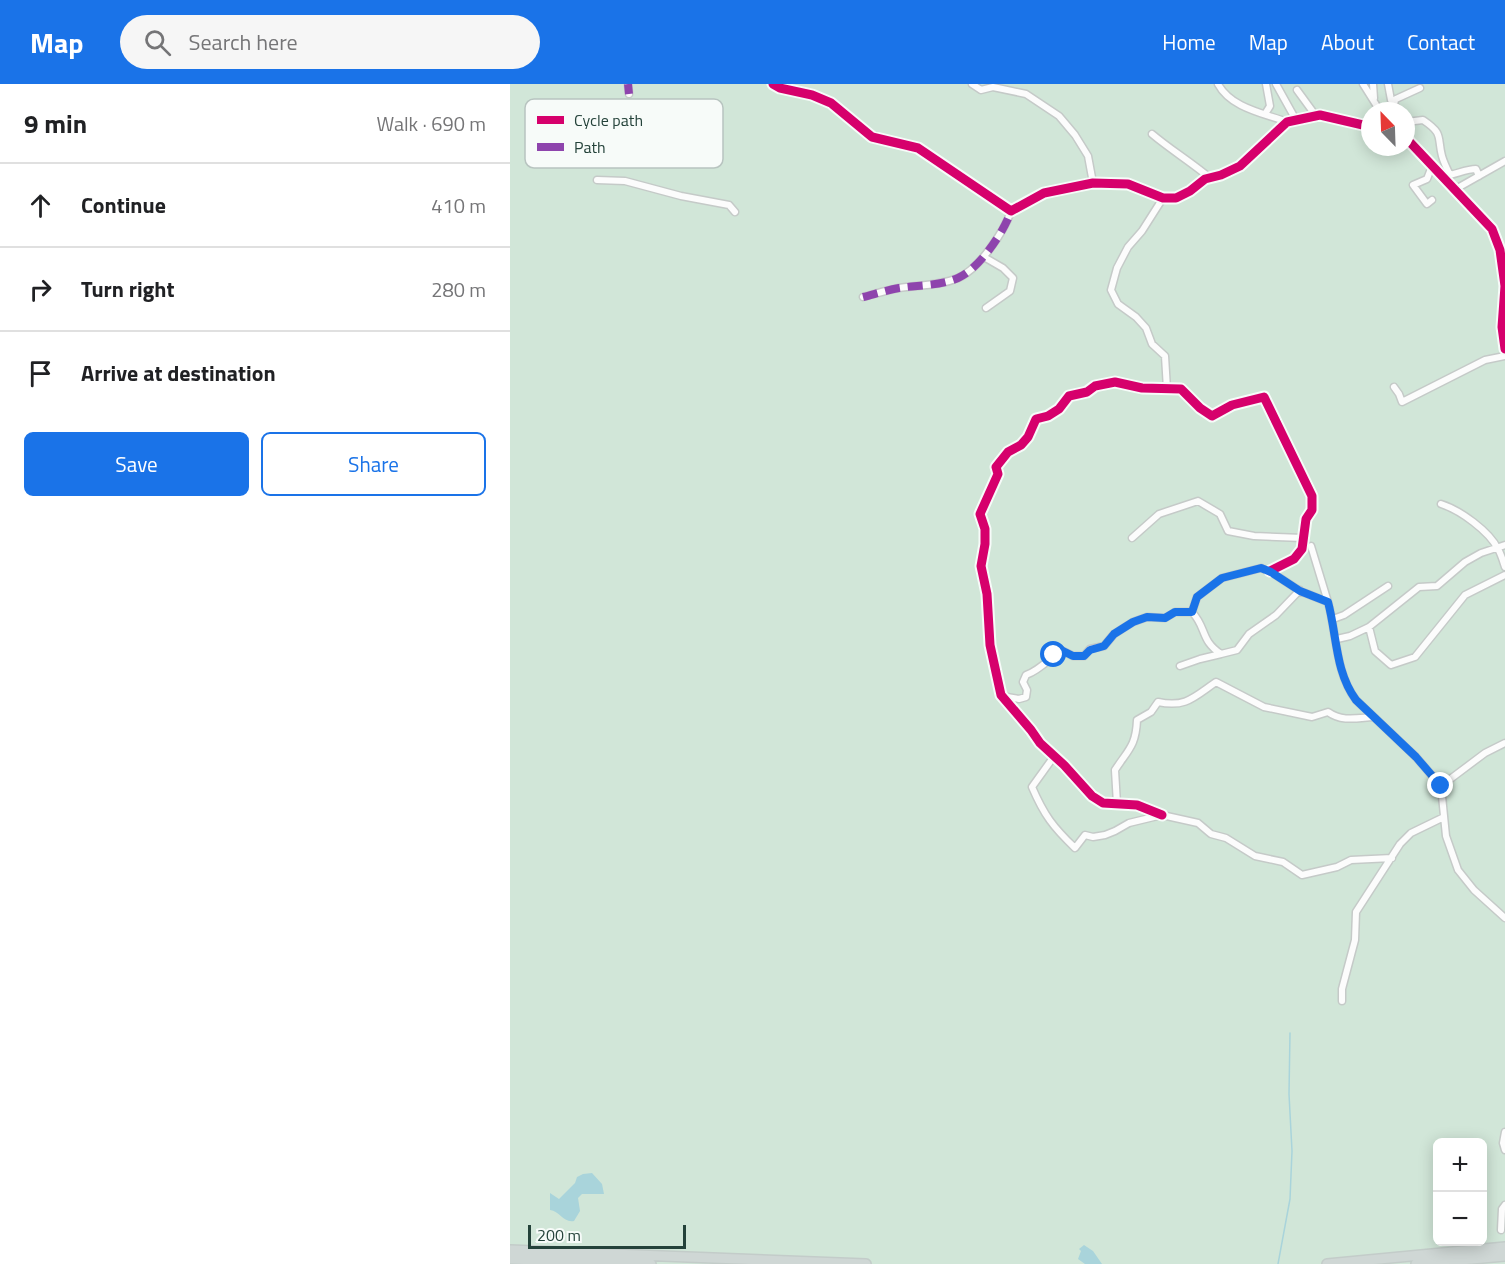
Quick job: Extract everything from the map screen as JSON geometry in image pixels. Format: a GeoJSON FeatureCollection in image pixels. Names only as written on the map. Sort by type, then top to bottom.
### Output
{"type":"FeatureCollection","features":[{"type":"Feature","properties":{"kind":"main road"},"geometry":{"type":"LineString","coordinates":[[1416,1264],[1485,1253],[1505,1247]]}},
{"type":"Feature","properties":{"kind":"main road"},"geometry":{"type":"LineString","coordinates":[[510,1250],[866,1264]]}},
{"type":"Feature","properties":{"kind":"main road"},"geometry":{"type":"LineString","coordinates":[[1327,1264],[1485,1253],[1505,1256]]}},
{"type":"Feature","properties":{"kind":"main road"},"geometry":{"type":"LineString","coordinates":[[510,1259],[651,1264]]}},
{"type":"Feature","properties":{"kind":"street"},"geometry":{"type":"LineString","coordinates":[[628,84],[629,94]]}},
{"type":"Feature","properties":{"kind":"street"},"geometry":{"type":"LineString","coordinates":[[773,84],[831,103],[872,138],[918,148],[1011,211]]}},
{"type":"Feature","properties":{"kind":"street"},"geometry":{"type":"LineString","coordinates":[[972,84],[981,90],[993,87],[1026,94],[1059,116],[1075,135],[1088,156],[1093,183]]}},
{"type":"Feature","properties":{"kind":"street"},"geometry":{"type":"LineString","coordinates":[[1218,84],[1223,92],[1240,105],[1287,122]]}},
{"type":"Feature","properties":{"kind":"street"},"geometry":{"type":"LineString","coordinates":[[1264,114],[1270,106],[1266,84]]}},
{"type":"Feature","properties":{"kind":"street"},"geometry":{"type":"LineString","coordinates":[[1276,84],[1296,120]]}},
{"type":"Feature","properties":{"kind":"street"},"geometry":{"type":"LineString","coordinates":[[1363,84],[1374,102]]}},
{"type":"Feature","properties":{"kind":"street"},"geometry":{"type":"LineString","coordinates":[[1373,84],[1374,102]]}},
{"type":"Feature","properties":{"kind":"street"},"geometry":{"type":"LineString","coordinates":[[1388,84],[1393,102]]}},
{"type":"Feature","properties":{"kind":"street"},"geometry":{"type":"LineString","coordinates":[[1395,102],[1396,99],[1420,88]]}},
{"type":"Feature","properties":{"kind":"street"},"geometry":{"type":"LineString","coordinates":[[1297,90],[1316,116]]}},
{"type":"Feature","properties":{"kind":"street"},"geometry":{"type":"LineString","coordinates":[[863,297],[899,288],[919,287],[959,278],[984,257],[1005,227],[1011,211],[1044,193],[1093,183],[1128,184],[1163,198],[1176,198],[1190,191],[1205,179],[1221,175],[1240,166],[1287,122],[1320,115],[1361,124]]}},
{"type":"Feature","properties":{"kind":"street"},"geometry":{"type":"LineString","coordinates":[[1415,121],[1423,120],[1431,124],[1441,138],[1442,156],[1450,175],[1476,169],[1479,176]]}},
{"type":"Feature","properties":{"kind":"street"},"geometry":{"type":"LineString","coordinates":[[1152,134],[1210,178]]}},
{"type":"Feature","properties":{"kind":"street"},"geometry":{"type":"LineString","coordinates":[[1415,148],[1492,229],[1500,250],[1505,286],[1505,349]]}},
{"type":"Feature","properties":{"kind":"street"},"geometry":{"type":"LineString","coordinates":[[1455,190],[1505,161]]}},
{"type":"Feature","properties":{"kind":"street"},"geometry":{"type":"LineString","coordinates":[[1432,166],[1427,179],[1413,185],[1427,204],[1432,200]]}},
{"type":"Feature","properties":{"kind":"street"},"geometry":{"type":"LineString","coordinates":[[597,180],[625,181],[681,196],[729,205],[735,212]]}},
{"type":"Feature","properties":{"kind":"street"},"geometry":{"type":"LineString","coordinates":[[1163,198],[1142,231],[1128,247],[1117,268],[1111,290],[1118,304],[1136,317],[1146,328],[1152,344],[1165,356],[1167,389]]}},
{"type":"Feature","properties":{"kind":"street"},"geometry":{"type":"LineString","coordinates":[[984,257],[1003,268],[1013,278],[1010,291],[986,308]]}},
{"type":"Feature","properties":{"kind":"street"},"geometry":{"type":"LineString","coordinates":[[1394,387],[1402,402],[1485,360],[1505,356]]}},
{"type":"Feature","properties":{"kind":"street"},"geometry":{"type":"LineString","coordinates":[[1270,571],[1294,559],[1302,549],[1306,519],[1312,510],[1312,495],[1264,397],[1232,405],[1212,416],[1200,408],[1181,389],[1142,388],[1115,382],[1095,386],[1087,392],[1069,396],[1059,409],[1048,416],[1036,419],[1028,437],[1021,445],[1008,453],[996,467],[998,474],[980,514],[985,530],[981,566],[987,594],[990,645],[1000,696],[1040,743],[1055,755],[1092,796],[1103,802],[1137,805],[1162,815],[1198,823],[1211,834],[1226,838],[1255,856],[1283,862],[1302,875],[1337,867],[1351,860],[1392,858]]}},
{"type":"Feature","properties":{"kind":"street"},"geometry":{"type":"LineString","coordinates":[[1132,538],[1159,513],[1198,501],[1220,514],[1228,531],[1254,536],[1303,538]]}},
{"type":"Feature","properties":{"kind":"street"},"geometry":{"type":"LineString","coordinates":[[1441,504],[1452,508],[1473,522],[1501,546],[1505,567]]}},
{"type":"Feature","properties":{"kind":"street"},"geometry":{"type":"LineString","coordinates":[[1311,546],[1333,620],[1340,666],[1348,689],[1373,717],[1416,757],[1441,786],[1446,836],[1458,870],[1474,890],[1505,918]]}},
{"type":"Feature","properties":{"kind":"street"},"geometry":{"type":"LineString","coordinates":[[1337,639],[1369,627],[1419,587],[1437,586],[1465,562],[1501,546]]}},
{"type":"Feature","properties":{"kind":"street"},"geometry":{"type":"LineString","coordinates":[[1192,612],[1197,597],[1222,578],[1261,568],[1270,571],[1300,590],[1328,602]]}},
{"type":"Feature","properties":{"kind":"street"},"geometry":{"type":"LineString","coordinates":[[1369,627],[1375,651],[1391,665],[1415,657],[1465,595],[1505,575]]}},
{"type":"Feature","properties":{"kind":"street"},"geometry":{"type":"LineString","coordinates":[[1333,620],[1388,586]]}},
{"type":"Feature","properties":{"kind":"street"},"geometry":{"type":"LineString","coordinates":[[1180,666],[1200,658],[1237,650],[1249,634],[1276,615],[1300,590]]}},
{"type":"Feature","properties":{"kind":"street"},"geometry":{"type":"LineString","coordinates":[[1000,696],[1019,699],[1026,697],[1027,690],[1023,681],[1026,675],[1038,671],[1061,650],[1073,656],[1084,656],[1090,650],[1104,646],[1114,634],[1133,622],[1147,617],[1165,618],[1175,612],[1192,612],[1199,620],[1204,637],[1211,647],[1221,654]]}},
{"type":"Feature","properties":{"kind":"street"},"geometry":{"type":"LineString","coordinates":[[1117,804],[1115,770],[1132,748],[1137,735],[1137,720],[1151,712],[1158,702],[1173,705],[1188,701],[1216,682],[1264,707],[1312,717],[1328,712],[1335,717],[1348,719],[1373,717]]}},
{"type":"Feature","properties":{"kind":"street"},"geometry":{"type":"LineString","coordinates":[[1441,786],[1485,753],[1505,743]]}},
{"type":"Feature","properties":{"kind":"street"},"geometry":{"type":"LineString","coordinates":[[1055,755],[1032,787],[1045,815],[1055,829],[1075,848],[1085,835],[1093,837],[1105,835],[1129,823],[1162,815]]}},
{"type":"Feature","properties":{"kind":"street"},"geometry":{"type":"LineString","coordinates":[[1342,1001],[1342,989],[1355,940],[1356,912],[1400,844],[1411,833],[1444,817]]}},
{"type":"Feature","properties":{"kind":"street"},"geometry":{"type":"LineString","coordinates":[[1505,1132],[1503,1143],[1505,1150]]}},
{"type":"Feature","properties":{"kind":"street"},"geometry":{"type":"LineString","coordinates":[[1501,1230],[1502,1209],[1505,1205]]}},
{"type":"Feature","properties":{"kind":"green space"},"geometry":{"type":"Polygon","coordinates":[[[510,84],[1505,84],[1505,1264],[510,1264],[510,84]]]}},
{"type":"Feature","properties":{"kind":"water"},"geometry":{"type":"Polygon","coordinates":[[[592,1173],[602,1184],[604,1194],[582,1194],[578,1198],[580,1211],[574,1221],[567,1220],[550,1210],[550,1193],[559,1199],[575,1183],[577,1177],[592,1173]]]}},
{"type":"Feature","properties":{"kind":"water"},"geometry":{"type":"Polygon","coordinates":[[[1084,1245],[1093,1251],[1102,1264],[1085,1264],[1078,1259],[1081,1251],[1079,1249],[1084,1245]]]}},
{"type":"Feature","properties":{"kind":"waterway"},"geometry":{"type":"LineString","coordinates":[[1278,1264],[1290,1199],[1292,1151],[1289,1094],[1290,1033]]}},
{"type":"Feature","properties":{"kind":"marked path"},"geometry":{"type":"LineString","coordinates":[[628,84],[629,94]]}},
{"type":"Feature","properties":{"kind":"marked path"},"geometry":{"type":"LineString","coordinates":[[863,297],[899,288],[943,283],[958,278],[974,267],[990,249],[1011,211]]}},
{"type":"Feature","properties":{"kind":"cycle path"},"geometry":{"type":"LineString","coordinates":[[773,84],[831,103],[872,137],[918,148],[1011,211],[1044,193],[1093,183],[1128,184],[1163,198],[1176,198],[1190,191],[1205,179],[1221,175],[1240,166],[1287,122],[1320,115],[1361,125]]}},
{"type":"Feature","properties":{"kind":"cycle path"},"geometry":{"type":"LineString","coordinates":[[1415,148],[1492,229],[1500,250],[1505,286],[1502,327],[1505,349]]}},
{"type":"Feature","properties":{"kind":"cycle path"},"geometry":{"type":"LineString","coordinates":[[1162,815],[1137,805],[1103,803],[1092,796],[1040,743],[1001,695],[990,645],[987,594],[981,566],[985,529],[980,514],[998,474],[996,467],[1008,452],[1021,445],[1028,437],[1036,419],[1048,416],[1059,409],[1069,396],[1087,392],[1095,386],[1115,382],[1142,388],[1181,389],[1200,408],[1212,416],[1232,405],[1264,397],[1312,496],[1312,510],[1306,519],[1302,549],[1294,559],[1270,571]]}},
{"type":"Feature","properties":{"kind":"route"},"geometry":{"type":"LineString","coordinates":[[1054,655],[1061,650],[1073,656],[1084,656],[1090,650],[1104,646],[1114,634],[1133,622],[1147,617],[1165,618],[1175,612],[1192,612],[1197,597],[1222,578],[1261,568],[1270,571],[1300,591],[1328,602],[1337,639],[1340,666],[1348,689],[1356,700],[1416,757],[1441,786]]}}]}
